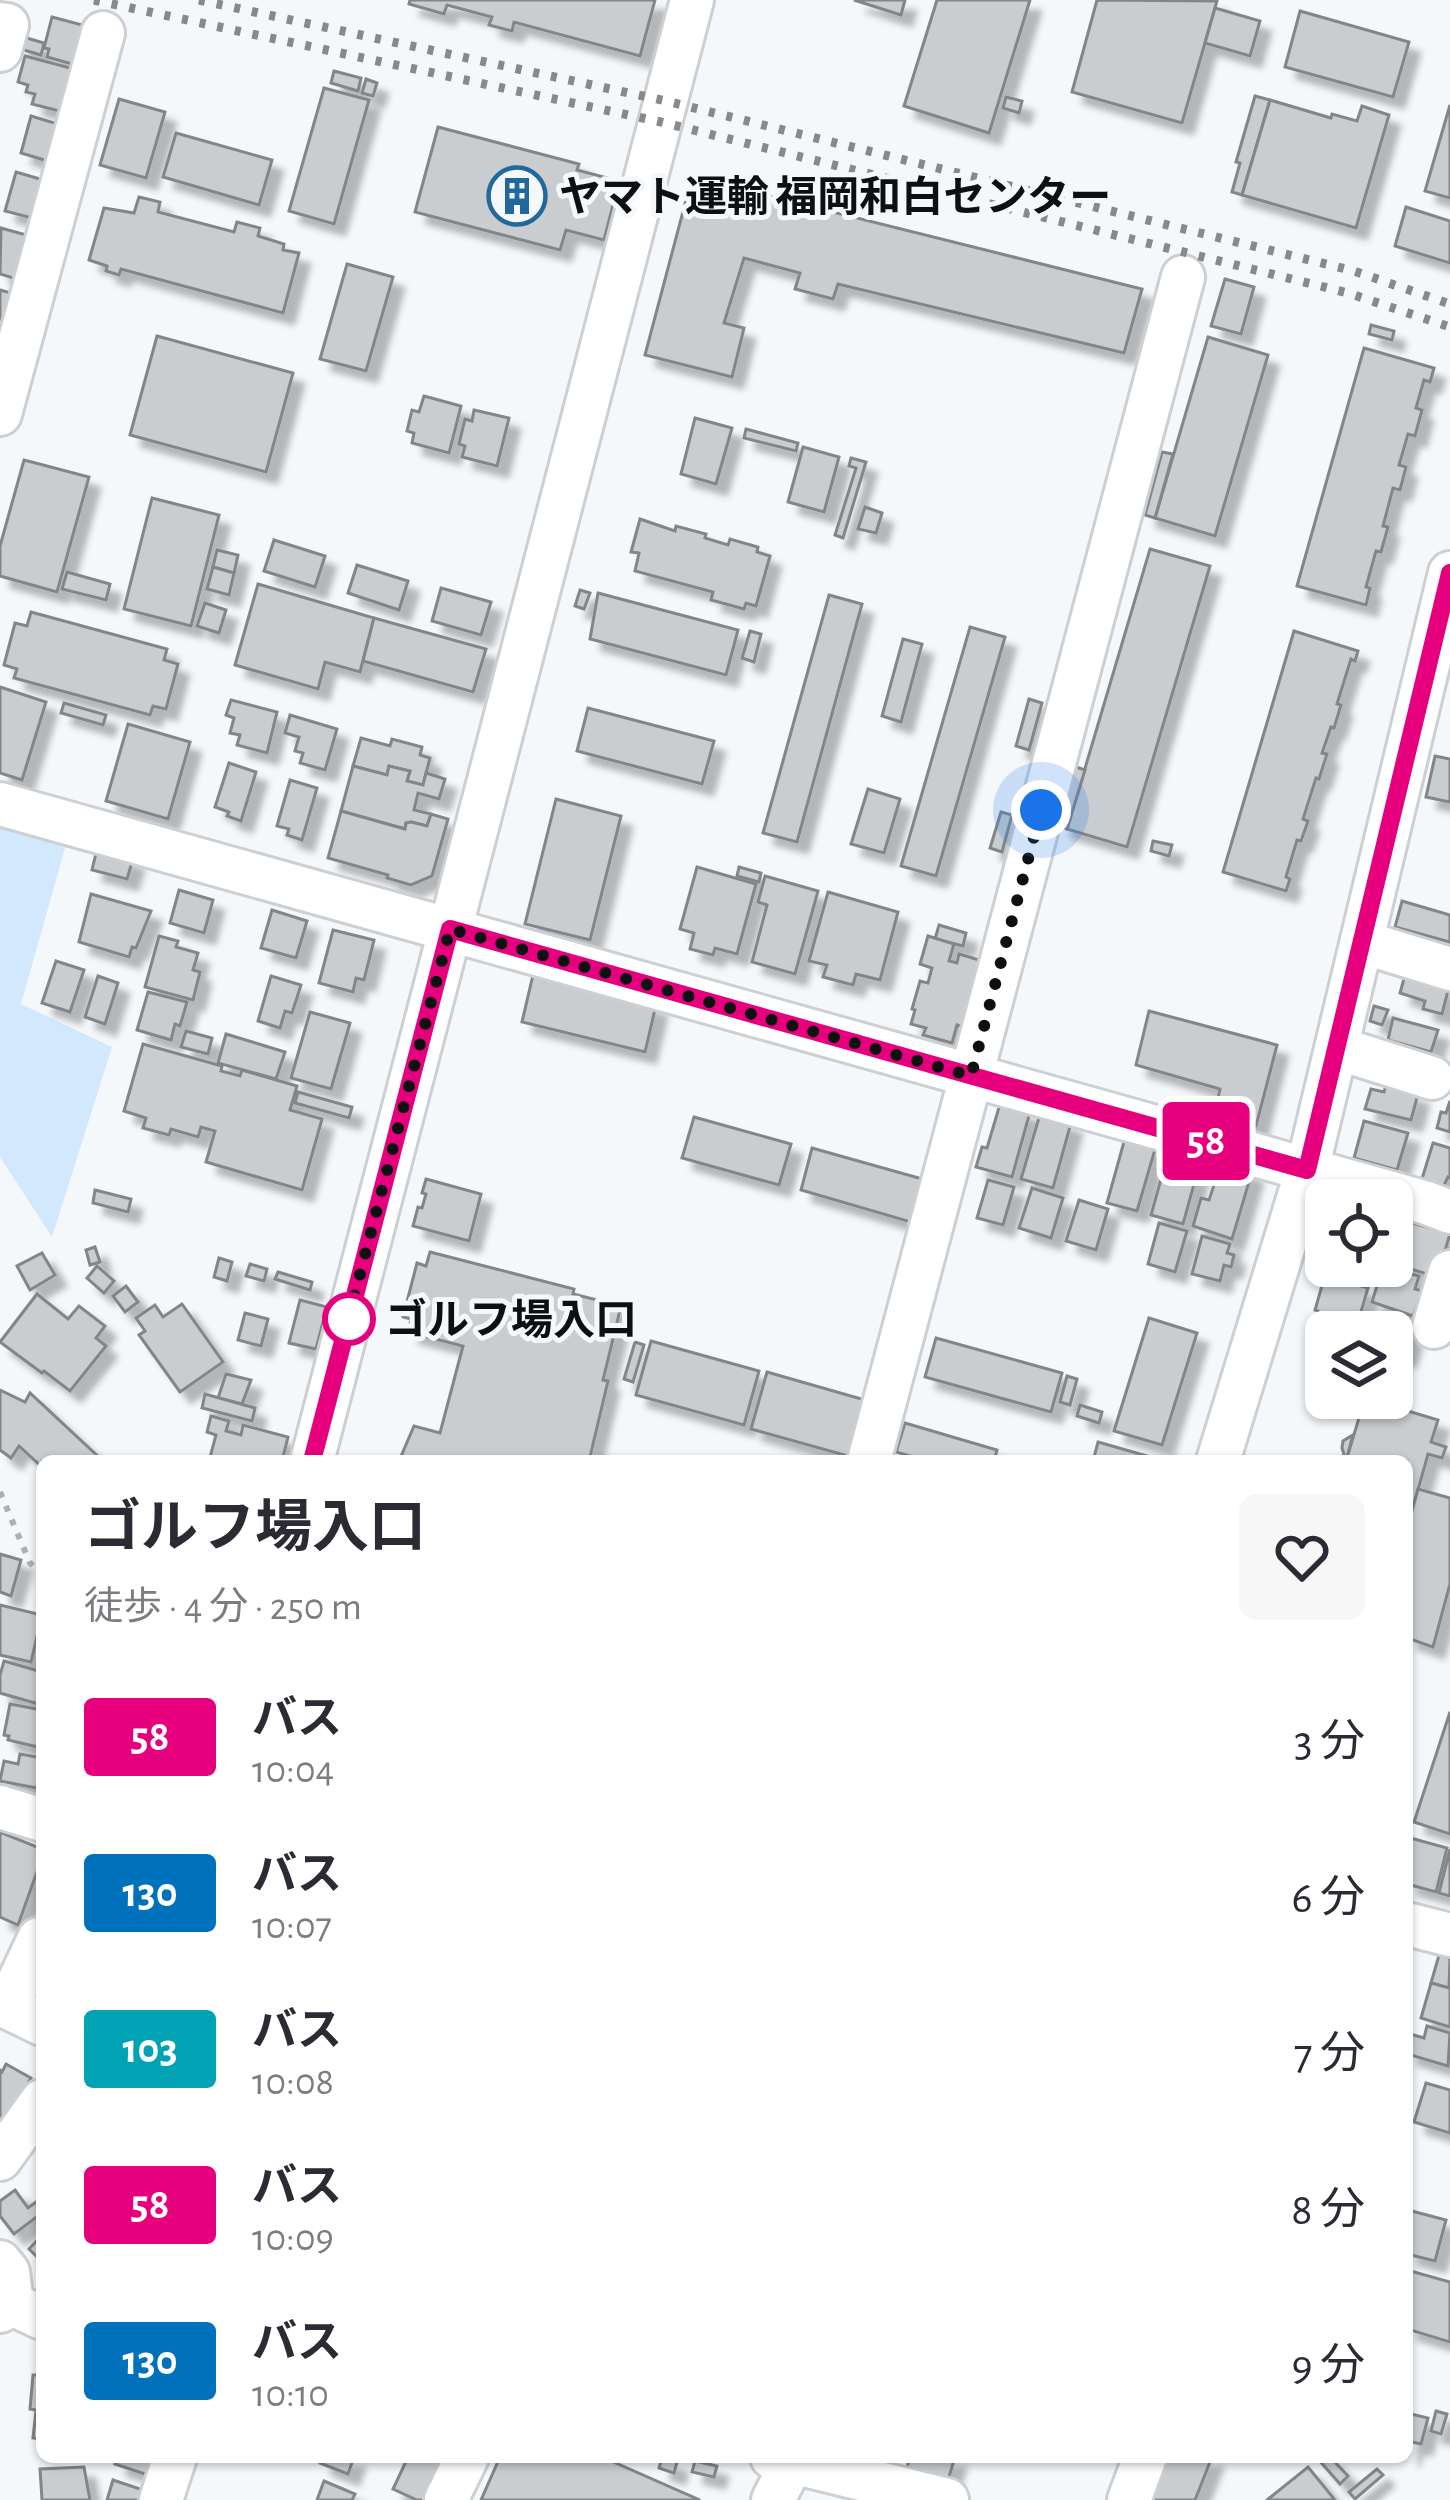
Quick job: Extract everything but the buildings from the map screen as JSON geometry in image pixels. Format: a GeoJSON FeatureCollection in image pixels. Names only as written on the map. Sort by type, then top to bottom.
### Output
{"type":"FeatureCollection","features":[{"type":"Feature","properties":{"kind":"street"},"geometry":{"type":"LineString","coordinates":[[314,1455],[692,0]]}},
{"type":"Feature","properties":{"kind":"street"},"geometry":{"type":"LineString","coordinates":[[0,24],[7,25],[0,50]]}},
{"type":"Feature","properties":{"kind":"street"},"geometry":{"type":"LineString","coordinates":[[0,414],[103,33]]}},
{"type":"Feature","properties":{"kind":"street"},"geometry":{"type":"LineString","coordinates":[[871,1455],[1183,278]]}},
{"type":"Feature","properties":{"kind":"street"},"geometry":{"type":"LineString","coordinates":[[1221,1455],[1307,1170],[1450,573]]}},
{"type":"Feature","properties":{"kind":"street"},"geometry":{"type":"LineString","coordinates":[[0,804],[1450,1212]]}},
{"type":"Feature","properties":{"kind":"street"},"geometry":{"type":"LineString","coordinates":[[1362,942],[1450,969]]}},
{"type":"Feature","properties":{"kind":"street"},"geometry":{"type":"LineString","coordinates":[[1336,1048],[1432,1078]]}},
{"type":"Feature","properties":{"kind":"street"},"geometry":{"type":"LineString","coordinates":[[1434,1327],[1450,1272]]}},
{"type":"Feature","properties":{"kind":"street"},"geometry":{"type":"LineString","coordinates":[[0,1807],[36,1818]]}},
{"type":"Feature","properties":{"kind":"street"},"geometry":{"type":"LineString","coordinates":[[1413,1926],[1450,1935]]}},
{"type":"Feature","properties":{"kind":"street"},"geometry":{"type":"LineString","coordinates":[[16,2011],[36,1948]]}},
{"type":"Feature","properties":{"kind":"street"},"geometry":{"type":"LineString","coordinates":[[0,2159],[36,2109]]}},
{"type":"Feature","properties":{"kind":"street"},"geometry":{"type":"LineString","coordinates":[[0,2262],[8,2272],[18,2311]]}},
{"type":"Feature","properties":{"kind":"street"},"geometry":{"type":"LineString","coordinates":[[160,2500],[173,2463]]}},
{"type":"Feature","properties":{"kind":"street"},"geometry":{"type":"LineString","coordinates":[[446,2500],[464,2463]]}},
{"type":"Feature","properties":{"kind":"street"},"geometry":{"type":"LineString","coordinates":[[1129,2500],[1143,2463]]}},
{"type":"Feature","properties":{"kind":"street"},"geometry":{"type":"LineString","coordinates":[[783,2469],[947,2500]]}},
{"type":"Feature","properties":{"kind":"path"},"geometry":{"type":"LineString","coordinates":[[0,1492],[36,1568]]}},
{"type":"Feature","properties":{"kind":"shaded area"},"geometry":{"type":"Polygon","coordinates":[[[0,823],[67,841],[21,1004],[112,1047],[52,1237],[0,1157],[0,823]]]}},
{"type":"Feature","properties":{"kind":"railway"},"geometry":{"type":"LineString","coordinates":[[94,0],[661,122],[1348,293],[1450,327]]}},
{"type":"Feature","properties":{"kind":"railway"},"geometry":{"type":"LineString","coordinates":[[199,0],[666,101],[1354,271],[1450,304]]}},
{"type":"Feature","properties":{"kind":"bus line","name":"58"},"geometry":{"type":"LineString","coordinates":[[314,1455],[450,929],[1307,1170],[1450,573]]}},
{"type":"Feature","properties":{"kind":"place","name":"ヤマト運輸 福岡和白センター"},"geometry":{"type":"Point","coordinates":[517,196]}},
{"type":"Feature","properties":{"kind":"place","name":"ゴルフ場入口"},"geometry":{"type":"Point","coordinates":[349,1319]}},
{"type":"Feature","properties":{"kind":"route"},"geometry":{"type":"LineString","coordinates":[[349,1319],[346,1328],[450,929],[971,1076],[1041,810]]}}]}
